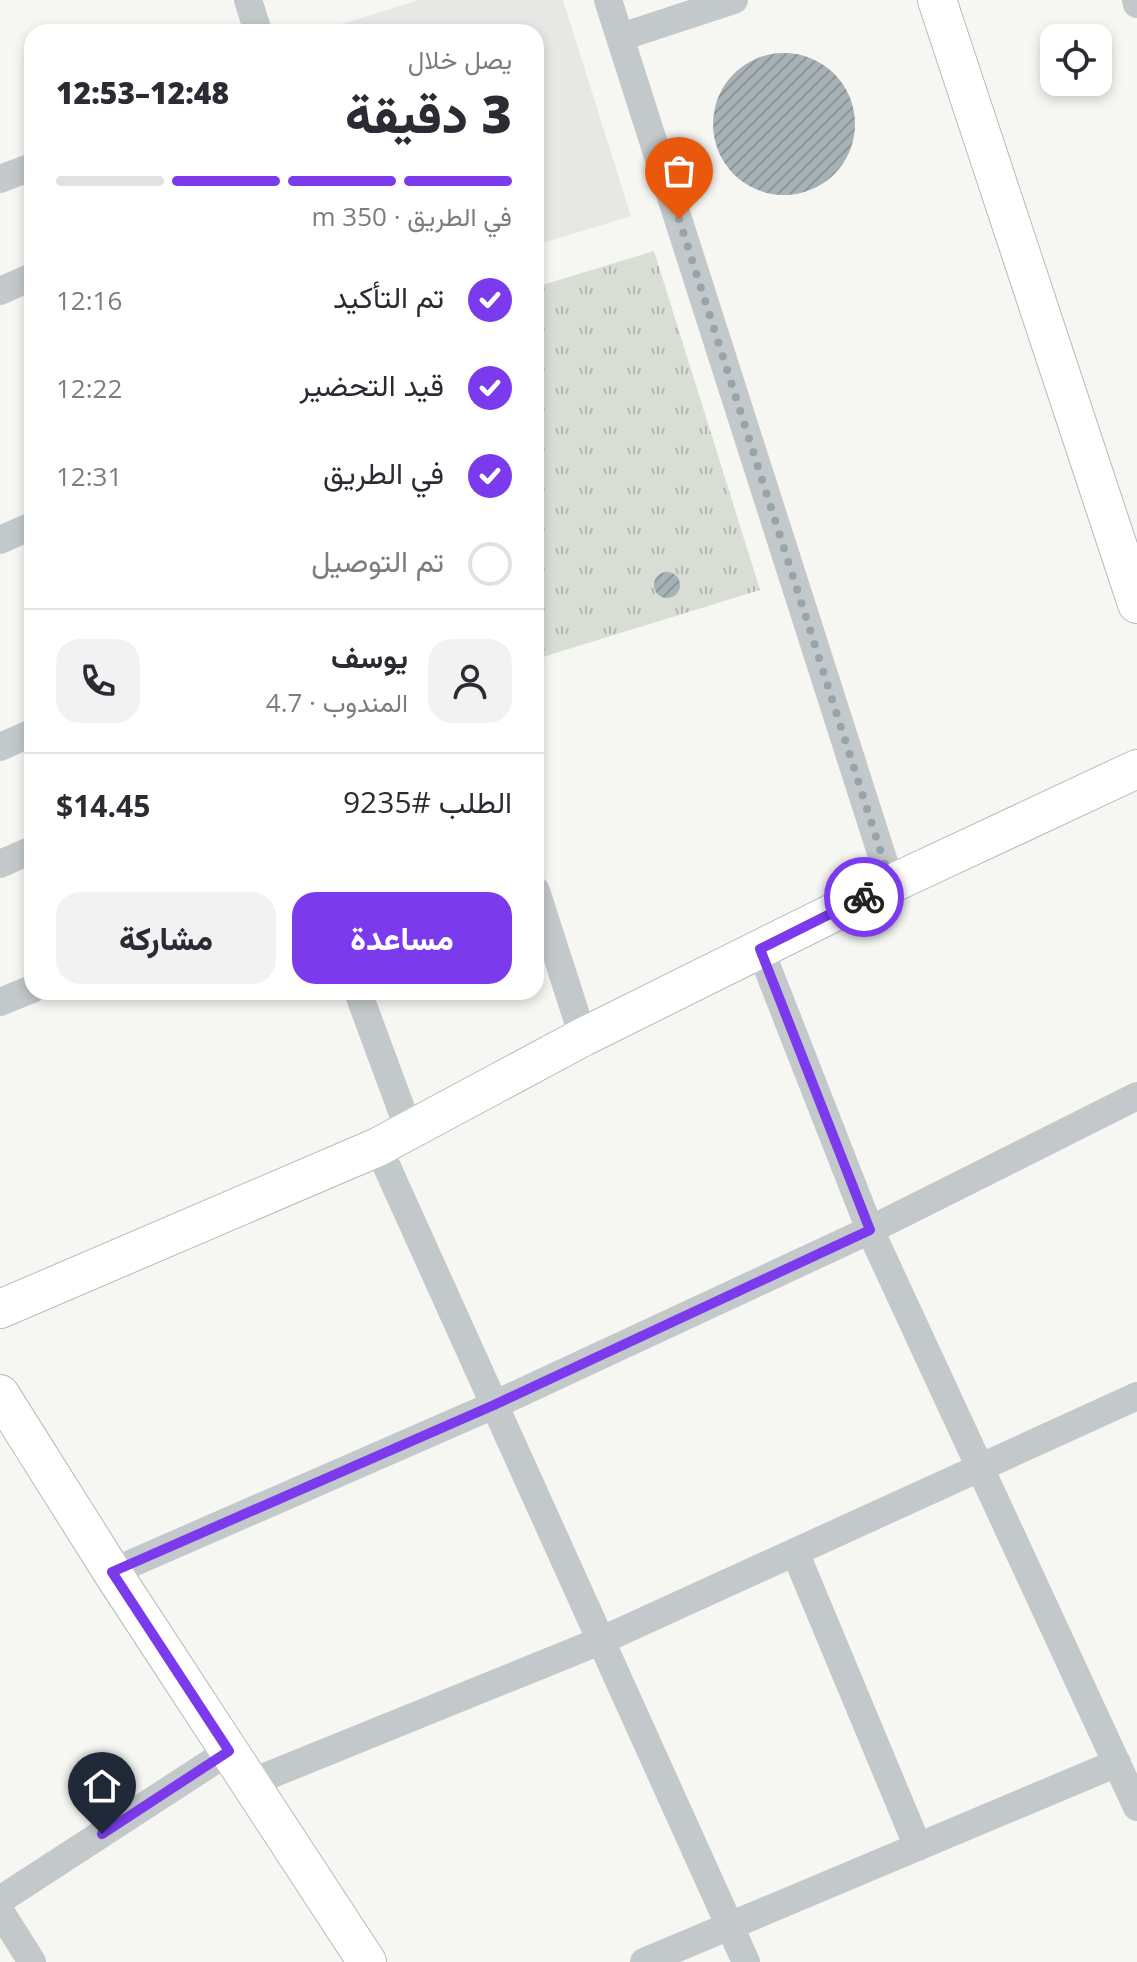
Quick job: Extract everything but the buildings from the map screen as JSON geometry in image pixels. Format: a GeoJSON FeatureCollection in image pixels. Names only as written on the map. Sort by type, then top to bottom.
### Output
{"type":"FeatureCollection","features":[{"type":"Feature","properties":{"kind":"street"},"geometry":{"type":"LineString","coordinates":[[248,0],[256,24]]}},
{"type":"Feature","properties":{"kind":"street"},"geometry":{"type":"LineString","coordinates":[[608,0],[891,884]]}},
{"type":"Feature","properties":{"kind":"street"},"geometry":{"type":"LineString","coordinates":[[621,37],[734,0]]}},
{"type":"Feature","properties":{"kind":"street"},"geometry":{"type":"LineString","coordinates":[[937,0],[1137,604]]}},
{"type":"Feature","properties":{"kind":"street"},"geometry":{"type":"LineString","coordinates":[[0,179],[24,170]]}},
{"type":"Feature","properties":{"kind":"street"},"geometry":{"type":"LineString","coordinates":[[0,291],[24,280]]}},
{"type":"Feature","properties":{"kind":"street"},"geometry":{"type":"LineString","coordinates":[[0,540],[24,530]]}},
{"type":"Feature","properties":{"kind":"street"},"geometry":{"type":"LineString","coordinates":[[0,747],[24,736]]}},
{"type":"Feature","properties":{"kind":"street"},"geometry":{"type":"LineString","coordinates":[[0,1309],[394,1139],[583,1037],[891,884],[1137,769]]}},
{"type":"Feature","properties":{"kind":"street"},"geometry":{"type":"LineString","coordinates":[[0,864],[24,854]]}},
{"type":"Feature","properties":{"kind":"street"},"geometry":{"type":"LineString","coordinates":[[544,916],[583,1037]]}},
{"type":"Feature","properties":{"kind":"street"},"geometry":{"type":"LineString","coordinates":[[760,949],[870,1230],[1137,1807]]}},
{"type":"Feature","properties":{"kind":"street"},"geometry":{"type":"LineString","coordinates":[[0,1002],[24,992]]}},
{"type":"Feature","properties":{"kind":"street"},"geometry":{"type":"LineString","coordinates":[[360,1000],[394,1139],[494,1405],[746,1962]]}},
{"type":"Feature","properties":{"kind":"street"},"geometry":{"type":"LineString","coordinates":[[112,1572],[494,1405],[870,1230],[1137,1096]]}},
{"type":"Feature","properties":{"kind":"street"},"geometry":{"type":"LineString","coordinates":[[0,1394],[112,1572],[367,1962]]}},
{"type":"Feature","properties":{"kind":"street"},"geometry":{"type":"LineString","coordinates":[[250,1783],[600,1641],[1137,1396]]}},
{"type":"Feature","properties":{"kind":"street"},"geometry":{"type":"LineString","coordinates":[[795,1552],[918,1847]]}},
{"type":"Feature","properties":{"kind":"street"},"geometry":{"type":"LineString","coordinates":[[0,1900],[229,1751]]}},
{"type":"Feature","properties":{"kind":"street"},"geometry":{"type":"LineString","coordinates":[[644,1962],[1117,1763]]}},
{"type":"Feature","properties":{"kind":"street"},"geometry":{"type":"LineString","coordinates":[[0,1911],[32,1962]]}},
{"type":"Feature","properties":{"kind":"shaded area"},"geometry":{"type":"Polygon","coordinates":[[[419,0],[563,0],[631,216],[544,243],[544,24],[342,24],[419,0]]]}},
{"type":"Feature","properties":{"kind":"green space"},"geometry":{"type":"Polygon","coordinates":[[[654,251],[760,590],[544,657],[544,285],[654,251]]]}},
{"type":"Feature","properties":{"kind":"way so far"},"geometry":{"type":"LineString","coordinates":[[679,219],[891,884],[864,897]]}},
{"type":"Feature","properties":{"kind":"route"},"geometry":{"type":"LineString","coordinates":[[102,1834],[229,1751],[112,1572],[494,1405],[870,1230],[760,949],[864,897]]}}]}
